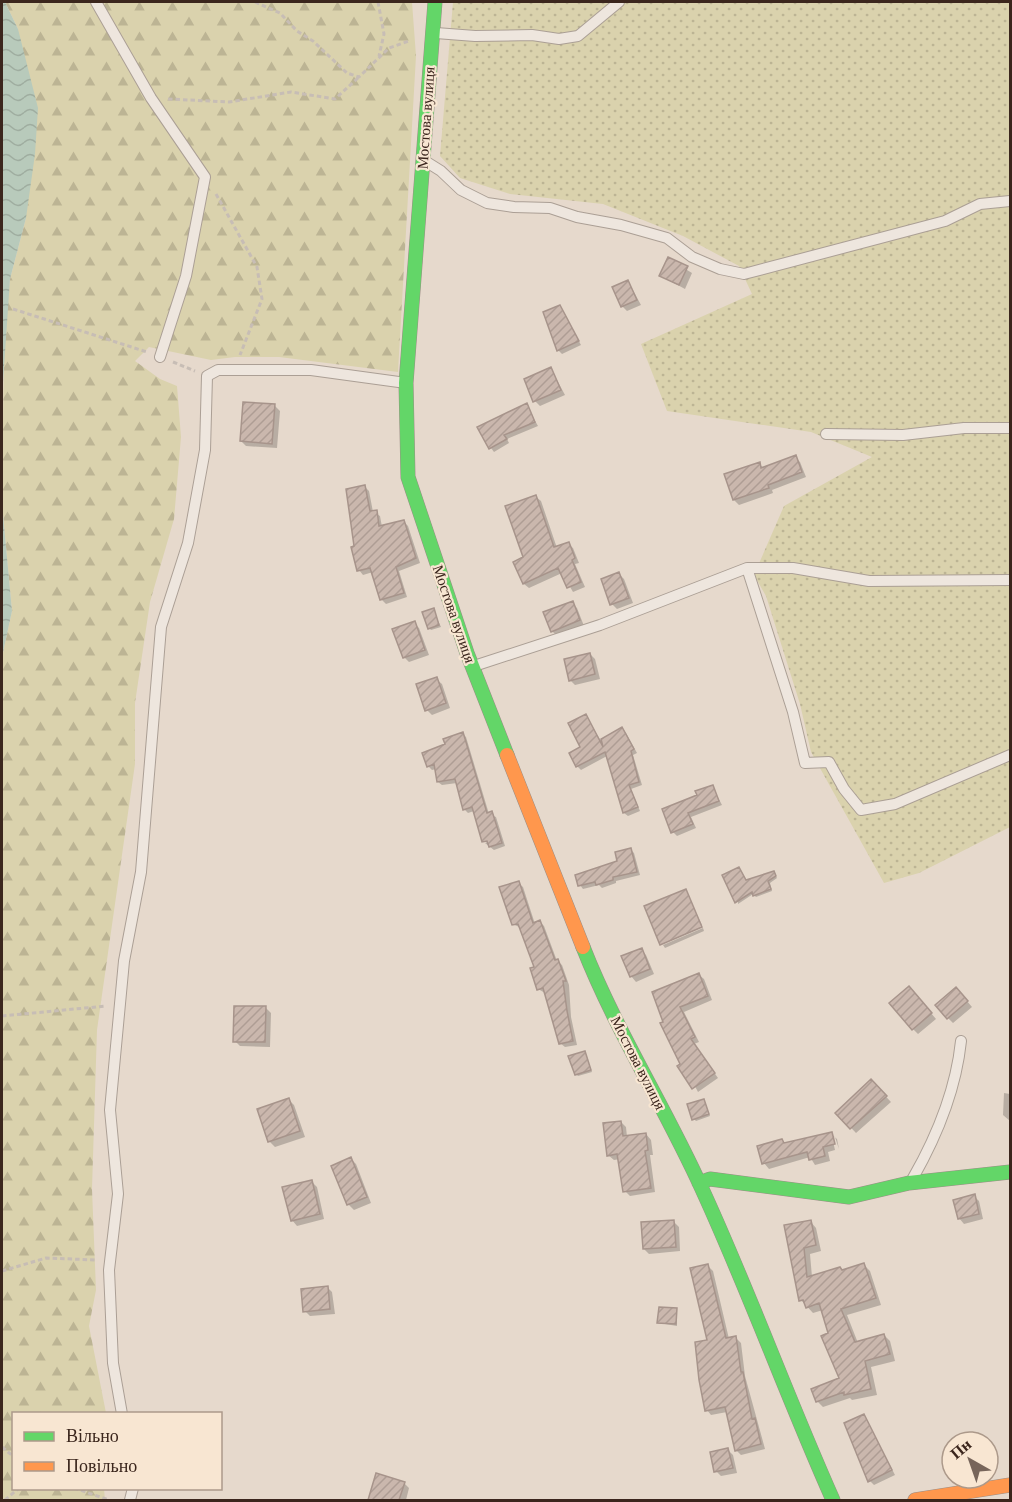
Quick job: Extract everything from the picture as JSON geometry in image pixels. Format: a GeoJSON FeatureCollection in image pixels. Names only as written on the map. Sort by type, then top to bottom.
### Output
{"type":"FeatureCollection","features":[{"type":"Feature","properties":{"kind":"street","name":"Мостова вулиця"},"geometry":{"type":"LineString","coordinates":[[435,2],[406,383],[408,477],[473,666],[601,992],[699,1183],[792,1409],[833,1500]]}},
{"type":"Feature","properties":{"kind":"street"},"geometry":{"type":"LineString","coordinates":[[699,1183],[710,1179],[849,1197],[909,1183],[1011,1172]]}},
{"type":"Feature","properties":{"kind":"street"},"geometry":{"type":"LineString","coordinates":[[915,1500],[1011,1485]]}},
{"type":"Feature","properties":{"kind":"lane"},"geometry":{"type":"LineString","coordinates":[[96,2],[151,98],[205,177],[186,276],[159,357]]}},
{"type":"Feature","properties":{"kind":"lane"},"geometry":{"type":"LineString","coordinates":[[432,39],[532,35],[560,39],[578,36],[619,2]]}},
{"type":"Feature","properties":{"kind":"lane"},"geometry":{"type":"LineString","coordinates":[[423,160],[441,171],[461,190],[487,203],[514,207],[550,208],[577,217],[621,225],[667,238],[692,257],[720,269],[744,274],[945,221],[980,204],[1011,201]]}},
{"type":"Feature","properties":{"kind":"lane"},"geometry":{"type":"LineString","coordinates":[[122,1412],[113,1363],[110,1260],[118,1194],[110,1110],[124,961],[141,872],[161,627],[188,543],[206,450],[207,376],[218,370],[311,370],[406,383]]}},
{"type":"Feature","properties":{"kind":"lane"},"geometry":{"type":"LineString","coordinates":[[826,434],[903,435],[964,428],[1011,428]]}},
{"type":"Feature","properties":{"kind":"lane"},"geometry":{"type":"LineString","coordinates":[[473,666],[600,625],[747,568],[793,568],[869,581],[1011,580]]}},
{"type":"Feature","properties":{"kind":"lane"},"geometry":{"type":"LineString","coordinates":[[747,568],[793,712],[806,763],[829,762],[844,789],[861,810],[895,804],[1011,754]]}},
{"type":"Feature","properties":{"kind":"lane"},"geometry":{"type":"LineString","coordinates":[[909,1183],[927,1153],[948,1101],[959,1066],[961,1041]]}},
{"type":"Feature","properties":{"kind":"path"},"geometry":{"type":"LineString","coordinates":[[255,2],[280,13],[297,31],[313,41],[347,73],[359,77]]}},
{"type":"Feature","properties":{"kind":"path"},"geometry":{"type":"LineString","coordinates":[[378,2],[384,34],[379,58]]}},
{"type":"Feature","properties":{"kind":"path"},"geometry":{"type":"LineString","coordinates":[[151,98],[229,102],[291,92],[335,99],[389,48],[408,40],[432,39]]}},
{"type":"Feature","properties":{"kind":"path"},"geometry":{"type":"LineString","coordinates":[[205,177],[257,267],[262,299],[232,370]]}},
{"type":"Feature","properties":{"kind":"path"},"geometry":{"type":"LineString","coordinates":[[13,309],[159,357],[207,376]]}},
{"type":"Feature","properties":{"kind":"path"},"geometry":{"type":"LineString","coordinates":[[2,1016],[120,1005]]}},
{"type":"Feature","properties":{"kind":"path"},"geometry":{"type":"LineString","coordinates":[[2,1271],[46,1258],[110,1260]]}},
{"type":"Feature","properties":{"kind":"path"},"geometry":{"type":"LineString","coordinates":[[5,1500],[18,1490]]}},
{"type":"Feature","properties":{"kind":"path"},"geometry":{"type":"LineString","coordinates":[[80,1490],[109,1500]]}},
{"type":"Feature","properties":{"kind":"green space"},"geometry":{"type":"Polygon","coordinates":[[[5,2],[412,2],[416,56],[398,372],[279,357],[235,357],[211,360],[149,347],[135,361],[160,379],[177,386],[181,437],[174,519],[150,602],[135,703],[135,764],[97,1030],[92,1189],[96,1290],[89,1326],[106,1412],[12,1412],[12,1490],[104,1490],[105,1500],[2,1500],[2,657],[12,611],[2,504],[4,335],[10,279],[26,218],[18,29],[5,2]]]}},
{"type":"Feature","properties":{"kind":"green space"},"geometry":{"type":"Polygon","coordinates":[[[453,2],[1010,2],[1010,827],[919,873],[884,883],[811,752],[800,704],[766,596],[754,575],[784,506],[872,457],[811,432],[667,411],[641,344],[752,294],[739,266],[683,236],[603,204],[510,194],[460,178],[440,156],[453,2]]]}},
{"type":"Feature","properties":{"kind":"water"},"geometry":{"type":"Polygon","coordinates":[[[2,2],[5,2],[18,29],[38,108],[35,154],[26,218],[10,279],[2,397],[2,2]]]}},
{"type":"Feature","properties":{"kind":"water"},"geometry":{"type":"Polygon","coordinates":[[[2,504],[12,611],[2,657],[2,504]]]}},
{"type":"Feature","properties":{"kind":"building"},"geometry":{"type":"Polygon","coordinates":[[[668,257],[688,266],[679,285],[659,276],[668,257]]]}},
{"type":"Feature","properties":{"kind":"building"},"geometry":{"type":"Polygon","coordinates":[[[628,280],[637,300],[621,307],[612,287],[628,280]]]}},
{"type":"Feature","properties":{"kind":"building"},"geometry":{"type":"Polygon","coordinates":[[[560,305],[579,341],[557,351],[543,312],[560,305]]]}},
{"type":"Feature","properties":{"kind":"building"},"geometry":{"type":"Polygon","coordinates":[[[551,367],[561,390],[533,402],[524,379],[551,367]]]}},
{"type":"Feature","properties":{"kind":"building"},"geometry":{"type":"Polygon","coordinates":[[[243,402],[275,404],[272,444],[240,441],[243,402]]]}},
{"type":"Feature","properties":{"kind":"building"},"geometry":{"type":"Polygon","coordinates":[[[527,403],[535,422],[504,435],[507,439],[489,449],[477,427],[527,403]]]}},
{"type":"Feature","properties":{"kind":"building"},"geometry":{"type":"Polygon","coordinates":[[[796,455],[802,472],[768,485],[769,488],[733,500],[724,474],[760,462],[761,468],[796,455]]]}},
{"type":"Feature","properties":{"kind":"building"},"geometry":{"type":"Polygon","coordinates":[[[365,485],[370,511],[377,510],[379,526],[404,520],[416,558],[396,567],[404,593],[380,600],[370,568],[357,571],[351,547],[354,546],[346,489],[365,485]]]}},
{"type":"Feature","properties":{"kind":"building"},"geometry":{"type":"Polygon","coordinates":[[[536,495],[554,547],[569,542],[575,558],[572,560],[581,582],[567,588],[558,568],[523,584],[513,562],[523,557],[505,506],[536,495]]]}},
{"type":"Feature","properties":{"kind":"building"},"geometry":{"type":"Polygon","coordinates":[[[619,572],[629,598],[610,605],[601,579],[619,572]]]}},
{"type":"Feature","properties":{"kind":"building"},"geometry":{"type":"Polygon","coordinates":[[[573,601],[580,620],[551,632],[543,612],[573,601]]]}},
{"type":"Feature","properties":{"kind":"building"},"geometry":{"type":"Polygon","coordinates":[[[434,608],[439,625],[428,629],[422,612],[434,608]]]}},
{"type":"Feature","properties":{"kind":"building"},"geometry":{"type":"Polygon","coordinates":[[[415,621],[425,650],[403,658],[392,629],[415,621]]]}},
{"type":"Feature","properties":{"kind":"building"},"geometry":{"type":"Polygon","coordinates":[[[590,653],[595,674],[569,681],[564,659],[590,653]]]}},
{"type":"Feature","properties":{"kind":"building"},"geometry":{"type":"Polygon","coordinates":[[[437,677],[446,703],[425,711],[416,684],[437,677]]]}},
{"type":"Feature","properties":{"kind":"building"},"geometry":{"type":"Polygon","coordinates":[[[586,714],[603,747],[601,739],[622,727],[634,749],[631,751],[639,782],[629,785],[638,807],[623,813],[605,752],[576,767],[569,753],[580,747],[568,723],[586,714]]]}},
{"type":"Feature","properties":{"kind":"building"},"geometry":{"type":"Polygon","coordinates":[[[463,732],[487,813],[492,811],[502,843],[489,847],[487,841],[482,842],[472,807],[463,810],[455,779],[437,782],[434,764],[427,767],[422,753],[445,744],[443,739],[463,732]]]}},
{"type":"Feature","properties":{"kind":"building"},"geometry":{"type":"Polygon","coordinates":[[[713,785],[719,801],[688,813],[693,824],[671,833],[662,809],[697,795],[695,791],[713,785]]]}},
{"type":"Feature","properties":{"kind":"building"},"geometry":{"type":"Polygon","coordinates":[[[631,848],[637,872],[613,877],[613,880],[596,885],[595,882],[578,886],[575,875],[617,861],[615,852],[631,848]]]}},
{"type":"Feature","properties":{"kind":"building"},"geometry":{"type":"Polygon","coordinates":[[[739,867],[746,880],[774,871],[776,876],[768,881],[771,889],[753,896],[752,892],[735,903],[722,875],[739,867]]]}},
{"type":"Feature","properties":{"kind":"building"},"geometry":{"type":"Polygon","coordinates":[[[519,881],[533,923],[540,920],[555,960],[558,959],[566,981],[563,981],[573,1041],[559,1044],[543,988],[537,990],[530,968],[534,967],[518,924],[512,925],[499,887],[519,881]]]}},
{"type":"Feature","properties":{"kind":"building"},"geometry":{"type":"Polygon","coordinates":[[[686,889],[702,927],[660,945],[644,906],[686,889]]]}},
{"type":"Feature","properties":{"kind":"building"},"geometry":{"type":"Polygon","coordinates":[[[642,948],[650,969],[630,977],[621,956],[642,948]]]}},
{"type":"Feature","properties":{"kind":"building"},"geometry":{"type":"Polygon","coordinates":[[[699,973],[708,996],[680,1007],[695,1037],[691,1039],[715,1073],[692,1089],[677,1066],[680,1064],[660,1023],[663,1022],[652,992],[699,973]]]}},
{"type":"Feature","properties":{"kind":"building"},"geometry":{"type":"Polygon","coordinates":[[[909,986],[932,1013],[912,1030],[889,1003],[909,986]]]}},
{"type":"Feature","properties":{"kind":"building"},"geometry":{"type":"Polygon","coordinates":[[[956,987],[968,1001],[947,1019],[935,1005],[956,987]]]}},
{"type":"Feature","properties":{"kind":"building"},"geometry":{"type":"Polygon","coordinates":[[[234,1006],[266,1006],[265,1042],[233,1042],[234,1006]]]}},
{"type":"Feature","properties":{"kind":"building"},"geometry":{"type":"Polygon","coordinates":[[[585,1051],[591,1070],[575,1075],[568,1056],[585,1051]]]}},
{"type":"Feature","properties":{"kind":"building"},"geometry":{"type":"Polygon","coordinates":[[[871,1079],[887,1096],[850,1129],[835,1113],[871,1079]]]}},
{"type":"Feature","properties":{"kind":"building"},"geometry":{"type":"Polygon","coordinates":[[[289,1098],[300,1131],[268,1142],[257,1109],[289,1098]]]}},
{"type":"Feature","properties":{"kind":"building"},"geometry":{"type":"Polygon","coordinates":[[[704,1099],[709,1114],[692,1120],[687,1104],[704,1099]]]}},
{"type":"Feature","properties":{"kind":"building"},"geometry":{"type":"Polygon","coordinates":[[[621,1121],[623,1136],[646,1133],[648,1150],[645,1151],[651,1188],[623,1192],[617,1154],[607,1156],[603,1123],[621,1121]]]}},
{"type":"Feature","properties":{"kind":"building"},"geometry":{"type":"Polygon","coordinates":[[[832,1132],[835,1144],[823,1147],[825,1156],[809,1160],[807,1152],[762,1164],[757,1146],[782,1139],[784,1143],[832,1132]]]}},
{"type":"Feature","properties":{"kind":"building"},"geometry":{"type":"Polygon","coordinates":[[[351,1157],[367,1197],[347,1205],[331,1166],[351,1157]]]}},
{"type":"Feature","properties":{"kind":"building"},"geometry":{"type":"Polygon","coordinates":[[[312,1180],[320,1214],[291,1221],[282,1187],[312,1180]]]}},
{"type":"Feature","properties":{"kind":"building"},"geometry":{"type":"Polygon","coordinates":[[[975,1194],[979,1214],[958,1219],[953,1200],[975,1194]]]}},
{"type":"Feature","properties":{"kind":"building"},"geometry":{"type":"Polygon","coordinates":[[[674,1220],[676,1247],[643,1249],[641,1222],[674,1220]]]}},
{"type":"Feature","properties":{"kind":"building"},"geometry":{"type":"Polygon","coordinates":[[[811,1220],[816,1245],[804,1248],[807,1277],[840,1267],[842,1270],[864,1263],[876,1298],[841,1309],[855,1342],[884,1334],[890,1354],[865,1361],[871,1389],[844,1395],[844,1392],[816,1402],[811,1389],[839,1378],[821,1336],[828,1333],[819,1303],[806,1308],[803,1300],[799,1301],[784,1225],[811,1220]]]}},
{"type":"Feature","properties":{"kind":"building"},"geometry":{"type":"Polygon","coordinates":[[[708,1264],[726,1338],[736,1336],[741,1372],[743,1372],[752,1419],[755,1418],[761,1444],[735,1451],[725,1407],[705,1411],[699,1380],[695,1342],[707,1340],[690,1268],[708,1264]]]}},
{"type":"Feature","properties":{"kind":"building"},"geometry":{"type":"Polygon","coordinates":[[[328,1286],[330,1309],[303,1312],[301,1289],[328,1286]]]}},
{"type":"Feature","properties":{"kind":"building"},"geometry":{"type":"Polygon","coordinates":[[[659,1307],[677,1308],[676,1324],[657,1323],[659,1307]]]}},
{"type":"Feature","properties":{"kind":"building"},"geometry":{"type":"Polygon","coordinates":[[[864,1414],[892,1470],[868,1482],[844,1423],[864,1414]]]}},
{"type":"Feature","properties":{"kind":"building"},"geometry":{"type":"Polygon","coordinates":[[[728,1448],[733,1468],[714,1472],[710,1452],[728,1448]]]}},
{"type":"Feature","properties":{"kind":"building"},"geometry":{"type":"Polygon","coordinates":[[[376,1473],[405,1482],[399,1500],[368,1500],[376,1473]]]}},
{"type":"Feature","properties":{"kind":"traffic: fast"},"geometry":{"type":"LineString","coordinates":[[435,2],[406,383],[408,477],[467,653],[507,755]]}},
{"type":"Feature","properties":{"kind":"traffic: fast"},"geometry":{"type":"LineString","coordinates":[[583,947],[610,1009],[702,1189],[833,1500]]}},
{"type":"Feature","properties":{"kind":"traffic: fast"},"geometry":{"type":"LineString","coordinates":[[699,1183],[710,1179],[849,1197],[909,1183],[1010,1172]]}},
{"type":"Feature","properties":{"kind":"traffic: slow"},"geometry":{"type":"LineString","coordinates":[[507,755],[583,947]]}},
{"type":"Feature","properties":{"kind":"traffic: slow"},"geometry":{"type":"LineString","coordinates":[[915,1500],[1010,1485]]}}]}
